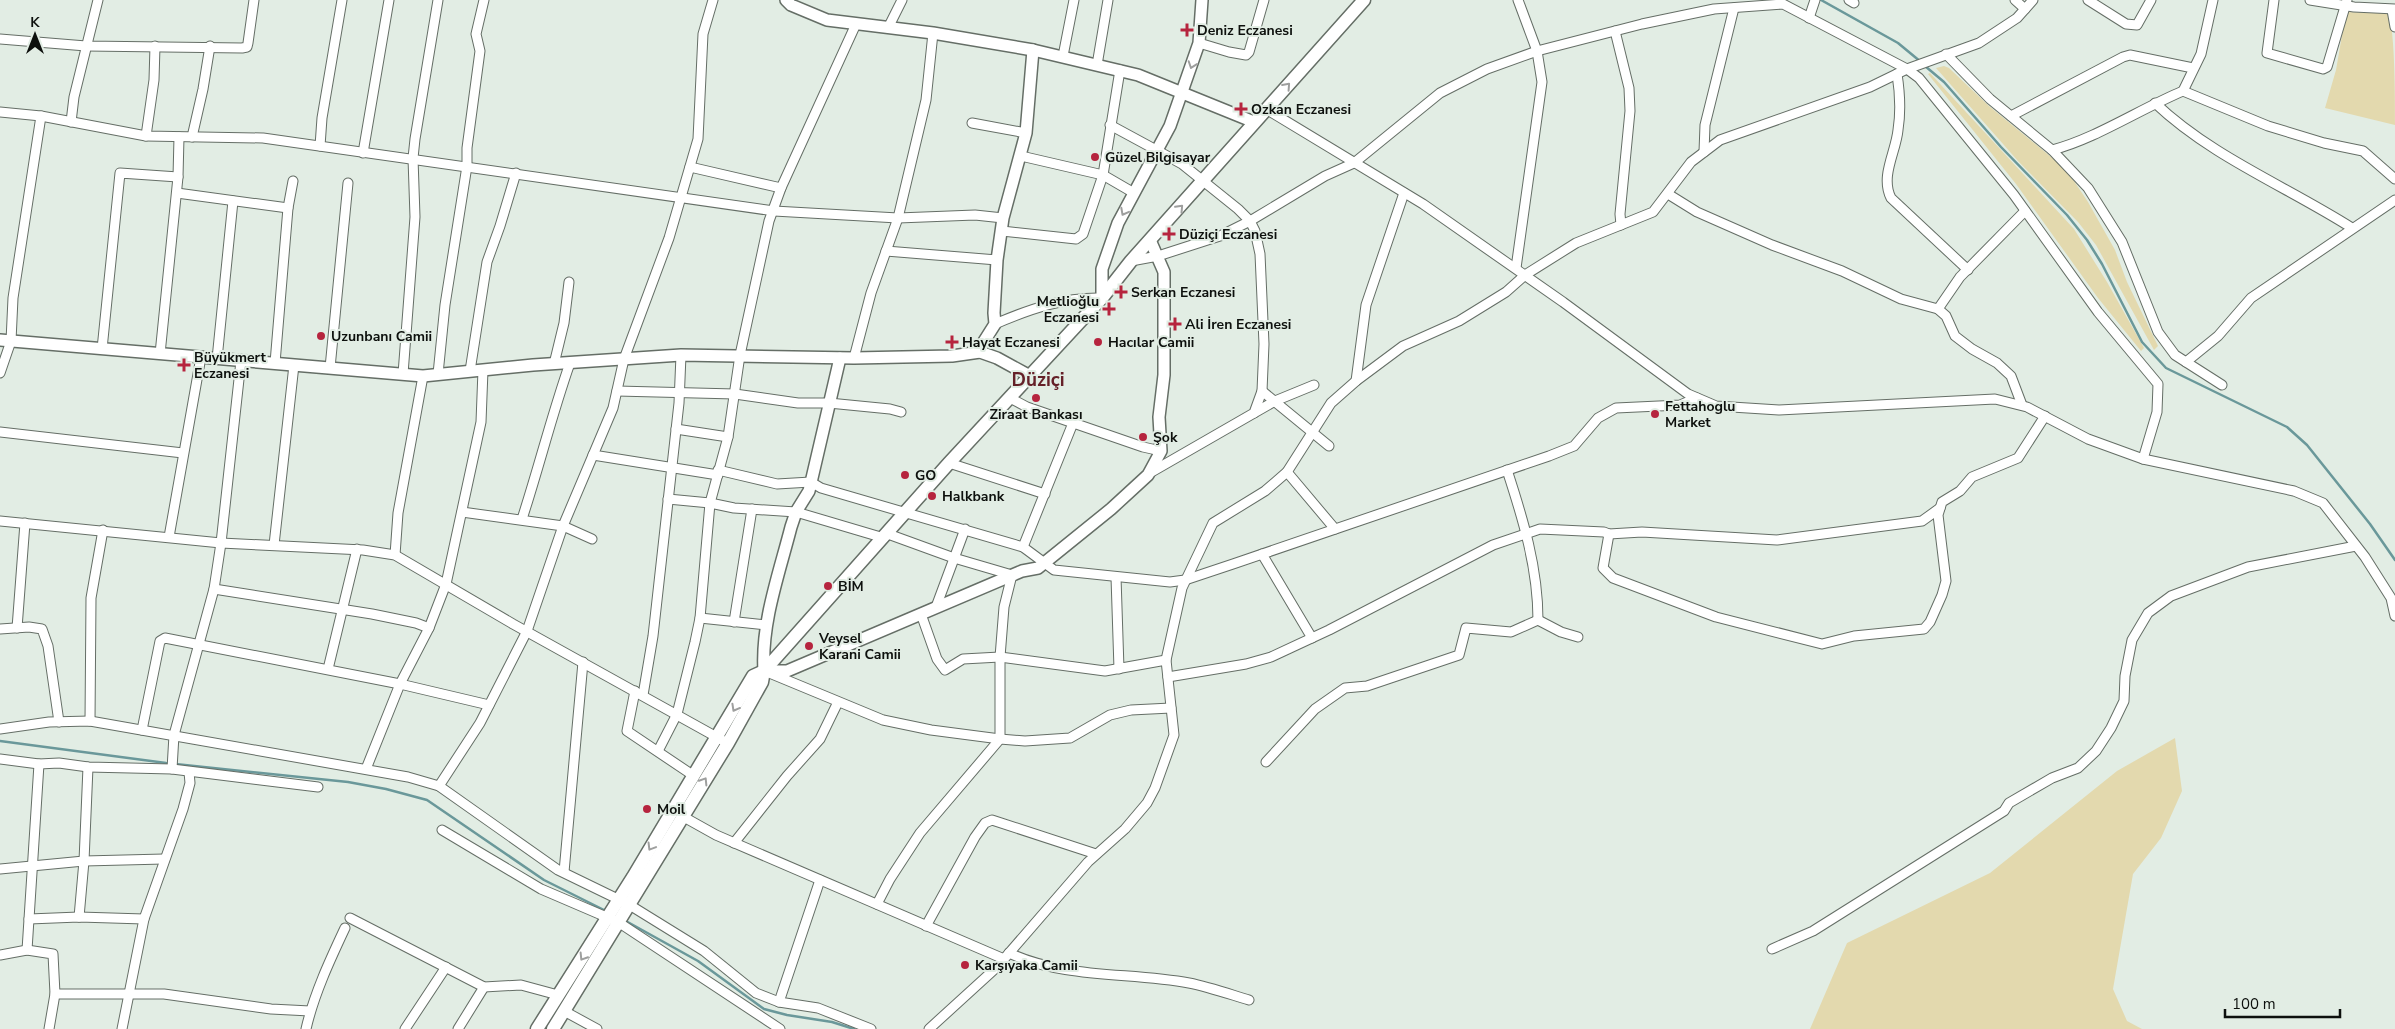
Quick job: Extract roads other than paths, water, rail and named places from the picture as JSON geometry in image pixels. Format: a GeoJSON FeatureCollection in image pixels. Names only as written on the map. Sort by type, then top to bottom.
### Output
{"type":"FeatureCollection","features":[{"type":"Feature","properties":{"kind":"main road"},"geometry":{"type":"LineString","coordinates":[[537,1029],[682,816],[723,740],[753,676],[764,671],[908,512],[948,463],[1102,298],[1131,261],[1364,0]]}},
{"type":"Feature","properties":{"kind":"main road"},"geometry":{"type":"LineString","coordinates":[[553,1029],[694,776],[723,740]]}},
{"type":"Feature","properties":{"kind":"street"},"geometry":{"type":"LineString","coordinates":[[71,122],[86,46],[98,0]]}},
{"type":"Feature","properties":{"kind":"street"},"geometry":{"type":"LineString","coordinates":[[0,39],[86,46],[247,47],[254,0]]}},
{"type":"Feature","properties":{"kind":"street"},"geometry":{"type":"LineString","coordinates":[[320,146],[322,118],[342,0]]}},
{"type":"Feature","properties":{"kind":"street"},"geometry":{"type":"LineString","coordinates":[[363,152],[389,0]]}},
{"type":"Feature","properties":{"kind":"street"},"geometry":{"type":"LineString","coordinates":[[403,374],[415,218],[413,158],[425,70],[438,0]]}},
{"type":"Feature","properties":{"kind":"street"},"geometry":{"type":"LineString","coordinates":[[438,374],[445,304],[467,166],[467,148],[480,51],[476,34],[484,0]]}},
{"type":"Feature","properties":{"kind":"street"},"geometry":{"type":"LineString","coordinates":[[439,786],[489,705],[527,631],[563,526],[613,408],[624,359],[683,198],[698,139],[703,34],[713,0]]}},
{"type":"Feature","properties":{"kind":"street"},"geometry":{"type":"LineString","coordinates":[[786,0],[791,5],[827,20],[933,33],[1033,50],[1120,70],[1254,122]]}},
{"type":"Feature","properties":{"kind":"street"},"geometry":{"type":"LineString","coordinates":[[888,28],[902,0]]}},
{"type":"Feature","properties":{"kind":"street"},"geometry":{"type":"LineString","coordinates":[[1063,56],[1074,0]]}},
{"type":"Feature","properties":{"kind":"street"},"geometry":{"type":"LineString","coordinates":[[1097,65],[1108,0]]}},
{"type":"Feature","properties":{"kind":"street"},"geometry":{"type":"LineString","coordinates":[[980,352],[983,343],[995,324],[1033,308],[1081,298],[1102,298],[1102,269],[1118,223],[1170,126],[1199,43],[1202,0]]}},
{"type":"Feature","properties":{"kind":"street"},"geometry":{"type":"LineString","coordinates":[[1199,43],[1246,55],[1249,52],[1264,0]]}},
{"type":"Feature","properties":{"kind":"street"},"geometry":{"type":"LineString","coordinates":[[1516,268],[1542,82],[1537,51],[1518,0]]}},
{"type":"Feature","properties":{"kind":"street"},"geometry":{"type":"LineString","coordinates":[[2016,0],[2025,9]]}},
{"type":"Feature","properties":{"kind":"street"},"geometry":{"type":"LineString","coordinates":[[929,1029],[1006,956],[1096,854],[1125,829],[1147,803],[1155,788],[1174,736],[1166,660],[1185,580],[1213,523],[1266,491],[1287,472],[1331,403],[1356,381],[1403,346],[1459,321],[1506,292],[1525,275],[1576,243],[1653,212],[1691,162],[1720,140],[1870,87],[1907,69],[1980,43],[2017,18],[2033,0]]}},
{"type":"Feature","properties":{"kind":"street"},"geometry":{"type":"LineString","coordinates":[[2088,0],[2126,24],[2137,25],[2152,0]]}},
{"type":"Feature","properties":{"kind":"street"},"geometry":{"type":"LineString","coordinates":[[2052,150],[2074,144],[2182,91],[2192,68],[2201,54],[2213,0]]}},
{"type":"Feature","properties":{"kind":"street"},"geometry":{"type":"LineString","coordinates":[[2274,0],[2267,53],[2323,68],[2328,68],[2346,3]]}},
{"type":"Feature","properties":{"kind":"street"},"geometry":{"type":"LineString","coordinates":[[2310,0],[2394,10],[2395,27]]}},
{"type":"Feature","properties":{"kind":"street"},"geometry":{"type":"LineString","coordinates":[[1809,18],[1815,1]]}},
{"type":"Feature","properties":{"kind":"street"},"geometry":{"type":"LineString","coordinates":[[1131,261],[1158,256],[1220,236],[1250,221],[1325,176],[1354,163],[1440,93],[1487,69],[1537,51],[1616,31],[1714,10],[1783,4],[1907,69],[1919,78],[2025,211],[2098,312],[2158,384],[2157,412],[2143,459]]}},
{"type":"Feature","properties":{"kind":"street"},"geometry":{"type":"LineString","coordinates":[[1704,152],[1705,125],[1734,8]]}},
{"type":"Feature","properties":{"kind":"street"},"geometry":{"type":"LineString","coordinates":[[658,750],[676,714],[700,618],[710,503],[728,437],[740,355],[769,221],[781,188],[856,24]]}},
{"type":"Feature","properties":{"kind":"street"},"geometry":{"type":"LineString","coordinates":[[1616,31],[1629,88],[1630,111],[1620,214],[1621,225]]}},
{"type":"Feature","properties":{"kind":"street"},"geometry":{"type":"LineString","coordinates":[[854,358],[871,293],[898,218],[926,100],[933,33]]}},
{"type":"Feature","properties":{"kind":"street"},"geometry":{"type":"LineString","coordinates":[[146,136],[154,80],[155,46]]}},
{"type":"Feature","properties":{"kind":"street"},"geometry":{"type":"LineString","coordinates":[[192,137],[210,46]]}},
{"type":"Feature","properties":{"kind":"street"},"geometry":{"type":"LineString","coordinates":[[995,324],[997,260],[1003,218],[1026,133],[1033,50]]}},
{"type":"Feature","properties":{"kind":"street"},"geometry":{"type":"LineString","coordinates":[[1946,54],[1990,99],[2052,150],[2088,188],[2122,242],[2158,332],[2175,355],[2222,384]]}},
{"type":"Feature","properties":{"kind":"street"},"geometry":{"type":"LineString","coordinates":[[2011,116],[2130,55],[2192,68]]}},
{"type":"Feature","properties":{"kind":"street"},"geometry":{"type":"LineString","coordinates":[[1002,232],[1076,239],[1083,234],[1103,175],[1120,70]]}},
{"type":"Feature","properties":{"kind":"street"},"geometry":{"type":"LineString","coordinates":[[1897,74],[1900,94],[1898,131],[1886,189],[1891,198],[1968,270]]}},
{"type":"Feature","properties":{"kind":"street"},"geometry":{"type":"LineString","coordinates":[[2182,91],[2268,126],[2324,143],[2363,151],[2395,178]]}},
{"type":"Feature","properties":{"kind":"street"},"geometry":{"type":"LineString","coordinates":[[2155,103],[2177,124],[2217,150],[2270,183],[2320,208],[2352,228]]}},
{"type":"Feature","properties":{"kind":"street"},"geometry":{"type":"LineString","coordinates":[[1266,109],[1404,193],[1516,268],[1688,394],[1716,406],[1779,410],[1995,399],[2022,405],[2088,439],[2143,459],[2302,494],[2323,503],[2356,546],[2391,598],[2395,616]]}},
{"type":"Feature","properties":{"kind":"street"},"geometry":{"type":"LineString","coordinates":[[0,112],[41,116],[146,136],[263,138],[774,211],[898,218],[975,215],[1003,218]]}},
{"type":"Feature","properties":{"kind":"street"},"geometry":{"type":"LineString","coordinates":[[0,373],[41,116]]}},
{"type":"Feature","properties":{"kind":"street"},"geometry":{"type":"LineString","coordinates":[[972,123],[1026,133]]}},
{"type":"Feature","properties":{"kind":"street"},"geometry":{"type":"LineString","coordinates":[[1110,125],[1182,164],[1250,221],[1255,231],[1260,254],[1264,344],[1262,391],[1254,413]]}},
{"type":"Feature","properties":{"kind":"street"},"geometry":{"type":"LineString","coordinates":[[160,354],[178,177],[179,137]]}},
{"type":"Feature","properties":{"kind":"street"},"geometry":{"type":"LineString","coordinates":[[1021,156],[1103,175],[1134,193]]}},
{"type":"Feature","properties":{"kind":"street"},"geometry":{"type":"LineString","coordinates":[[690,167],[781,188]]}},
{"type":"Feature","properties":{"kind":"street"},"geometry":{"type":"LineString","coordinates":[[102,349],[120,173],[178,177]]}},
{"type":"Feature","properties":{"kind":"street"},"geometry":{"type":"LineString","coordinates":[[470,371],[487,262],[516,173]]}},
{"type":"Feature","properties":{"kind":"street"},"geometry":{"type":"LineString","coordinates":[[274,363],[288,208],[294,181]]}},
{"type":"Feature","properties":{"kind":"street"},"geometry":{"type":"LineString","coordinates":[[330,368],[348,182]]}},
{"type":"Feature","properties":{"kind":"street"},"geometry":{"type":"LineString","coordinates":[[176,193],[288,208]]}},
{"type":"Feature","properties":{"kind":"street"},"geometry":{"type":"LineString","coordinates":[[1356,381],[1366,305],[1404,193]]}},
{"type":"Feature","properties":{"kind":"street"},"geometry":{"type":"LineString","coordinates":[[1668,194],[1698,212],[1772,245],[1842,271],[1901,299],[1938,309],[1946,316],[1956,336],[1972,349],[1997,363],[2011,376],[2022,405]]}},
{"type":"Feature","properties":{"kind":"street"},"geometry":{"type":"LineString","coordinates":[[2186,362],[2218,336],[2251,298],[2395,200]]}},
{"type":"Feature","properties":{"kind":"street"},"geometry":{"type":"LineString","coordinates":[[217,359],[233,201]]}},
{"type":"Feature","properties":{"kind":"street"},"geometry":{"type":"LineString","coordinates":[[1938,309],[1968,270],[2025,211]]}},
{"type":"Feature","properties":{"kind":"street"},"geometry":{"type":"LineString","coordinates":[[1148,474],[1161,452],[1159,417],[1164,375],[1164,272],[1150,240]]}},
{"type":"Feature","properties":{"kind":"street"},"geometry":{"type":"LineString","coordinates":[[886,251],[997,260]]}},
{"type":"Feature","properties":{"kind":"street"},"geometry":{"type":"LineString","coordinates":[[554,364],[564,322],[569,282]]}},
{"type":"Feature","properties":{"kind":"street"},"geometry":{"type":"LineString","coordinates":[[5,341],[423,376],[681,355],[854,358],[952,356],[980,352],[997,358],[1030,376]]}},
{"type":"Feature","properties":{"kind":"street"},"geometry":{"type":"LineString","coordinates":[[681,355],[676,429],[653,636],[639,693],[627,731],[658,750],[694,776]]}},
{"type":"Feature","properties":{"kind":"street"},"geometry":{"type":"LineString","coordinates":[[169,537],[201,357]]}},
{"type":"Feature","properties":{"kind":"street"},"geometry":{"type":"LineString","coordinates":[[764,671],[763,647],[766,625],[796,512],[809,491],[840,358]]}},
{"type":"Feature","properties":{"kind":"street"},"geometry":{"type":"LineString","coordinates":[[172,765],[174,736],[214,588],[242,360]]}},
{"type":"Feature","properties":{"kind":"street"},"geometry":{"type":"LineString","coordinates":[[522,518],[554,408],[570,363]]}},
{"type":"Feature","properties":{"kind":"street"},"geometry":{"type":"LineString","coordinates":[[274,546],[294,365]]}},
{"type":"Feature","properties":{"kind":"street"},"geometry":{"type":"LineString","coordinates":[[366,769],[400,684],[429,628],[446,584],[481,422],[483,370]]}},
{"type":"Feature","properties":{"kind":"street"},"geometry":{"type":"LineString","coordinates":[[395,555],[398,512],[423,376]]}},
{"type":"Feature","properties":{"kind":"street"},"geometry":{"type":"LineString","coordinates":[[764,671],[786,671],[1012,575],[1038,568],[1111,509],[1148,474],[1275,401],[1314,385]]}},
{"type":"Feature","properties":{"kind":"street"},"geometry":{"type":"LineString","coordinates":[[617,391],[735,394],[798,403],[829,403],[890,409],[900,412]]}},
{"type":"Feature","properties":{"kind":"street"},"geometry":{"type":"LineString","coordinates":[[1262,391],[1330,446]]}},
{"type":"Feature","properties":{"kind":"street"},"geometry":{"type":"LineString","coordinates":[[1010,398],[1027,407],[1161,452]]}},
{"type":"Feature","properties":{"kind":"street"},"geometry":{"type":"LineString","coordinates":[[593,455],[718,472],[778,484],[811,482],[821,488],[1023,547],[1054,570],[1170,582],[1185,580],[1574,446],[1598,418],[1616,408],[1680,405],[1697,398]]}},
{"type":"Feature","properties":{"kind":"street"},"geometry":{"type":"LineString","coordinates":[[1609,534],[1603,568],[1613,578],[1716,617],[1822,644],[1854,636],[1924,629],[1930,622],[1946,581],[1938,515],[1942,502],[1960,491],[1972,478],[2018,458],[2045,416]]}},
{"type":"Feature","properties":{"kind":"street"},"geometry":{"type":"LineString","coordinates":[[1023,547],[1073,422]]}},
{"type":"Feature","properties":{"kind":"street"},"geometry":{"type":"LineString","coordinates":[[676,429],[728,437]]}},
{"type":"Feature","properties":{"kind":"street"},"geometry":{"type":"LineString","coordinates":[[0,432],[183,453]]}},
{"type":"Feature","properties":{"kind":"street"},"geometry":{"type":"LineString","coordinates":[[948,463],[1045,494]]}},
{"type":"Feature","properties":{"kind":"street"},"geometry":{"type":"LineString","coordinates":[[1507,470],[1527,534],[1538,598],[1538,620]]}},
{"type":"Feature","properties":{"kind":"street"},"geometry":{"type":"LineString","coordinates":[[1287,472],[1335,529]]}},
{"type":"Feature","properties":{"kind":"street"},"geometry":{"type":"LineString","coordinates":[[668,499],[710,503],[734,508],[796,512],[886,536],[1012,575]]}},
{"type":"Feature","properties":{"kind":"street"},"geometry":{"type":"LineString","coordinates":[[1168,677],[1254,662],[1271,657],[1312,638],[1493,544],[1540,529],[1604,532],[1609,534],[1642,532],[1778,540],[1922,521],[1940,508]]}},
{"type":"Feature","properties":{"kind":"street"},"geometry":{"type":"LineString","coordinates":[[734,622],[752,509]]}},
{"type":"Feature","properties":{"kind":"street"},"geometry":{"type":"LineString","coordinates":[[462,512],[522,518],[563,526],[592,539]]}},
{"type":"Feature","properties":{"kind":"street"},"geometry":{"type":"LineString","coordinates":[[0,521],[221,543],[357,549],[395,555],[723,740]]}},
{"type":"Feature","properties":{"kind":"street"},"geometry":{"type":"LineString","coordinates":[[17,628],[25,523]]}},
{"type":"Feature","properties":{"kind":"street"},"geometry":{"type":"LineString","coordinates":[[936,607],[965,529]]}},
{"type":"Feature","properties":{"kind":"street"},"geometry":{"type":"LineString","coordinates":[[90,720],[91,598],[103,530]]}},
{"type":"Feature","properties":{"kind":"street"},"geometry":{"type":"LineString","coordinates":[[1772,949],[1813,931],[1874,891],[2004,812],[2009,803],[2052,778],[2078,768],[2096,751],[2111,728],[2124,701],[2125,676],[2132,640],[2148,613],[2172,596],[2248,567],[2356,546]]}},
{"type":"Feature","properties":{"kind":"street"},"geometry":{"type":"LineString","coordinates":[[328,669],[357,549]]}},
{"type":"Feature","properties":{"kind":"street"},"geometry":{"type":"LineString","coordinates":[[1262,554],[1312,638]]}},
{"type":"Feature","properties":{"kind":"street"},"geometry":{"type":"LineString","coordinates":[[877,904],[890,879],[920,833],[1000,739],[1000,657],[1004,607],[1012,575]]}},
{"type":"Feature","properties":{"kind":"street"},"geometry":{"type":"LineString","coordinates":[[1116,577],[1119,669]]}},
{"type":"Feature","properties":{"kind":"street"},"geometry":{"type":"LineString","coordinates":[[214,588],[416,623],[429,628]]}},
{"type":"Feature","properties":{"kind":"street"},"geometry":{"type":"LineString","coordinates":[[921,614],[937,659],[945,670],[963,659],[1000,657],[1104,672],[1166,660]]}},
{"type":"Feature","properties":{"kind":"street"},"geometry":{"type":"LineString","coordinates":[[700,618],[766,625]]}},
{"type":"Feature","properties":{"kind":"street"},"geometry":{"type":"LineString","coordinates":[[1538,620],[1561,632],[1578,637]]}},
{"type":"Feature","properties":{"kind":"street"},"geometry":{"type":"LineString","coordinates":[[1266,762],[1315,709],[1345,688],[1367,686],[1458,655],[1466,628],[1511,632],[1538,620]]}},
{"type":"Feature","properties":{"kind":"street"},"geometry":{"type":"LineString","coordinates":[[0,629],[42,629],[48,646],[59,722]]}},
{"type":"Feature","properties":{"kind":"street"},"geometry":{"type":"LineString","coordinates":[[142,730],[160,641],[165,638],[328,669],[489,705]]}},
{"type":"Feature","properties":{"kind":"street"},"geometry":{"type":"LineString","coordinates":[[564,872],[583,662]]}},
{"type":"Feature","properties":{"kind":"street"},"geometry":{"type":"LineString","coordinates":[[764,671],[883,720],[931,730],[1000,739],[1024,741],[1070,738],[1110,715],[1131,710],[1171,708]]}},
{"type":"Feature","properties":{"kind":"street"},"geometry":{"type":"LineString","coordinates":[[734,843],[820,738],[838,702]]}},
{"type":"Feature","properties":{"kind":"street"},"geometry":{"type":"LineString","coordinates":[[0,729],[90,720],[366,769],[408,777],[439,786],[564,872],[780,1029]]}},
{"type":"Feature","properties":{"kind":"street"},"geometry":{"type":"LineString","coordinates":[[0,759],[88,767],[172,765],[189,772],[318,787]]}},
{"type":"Feature","properties":{"kind":"street"},"geometry":{"type":"LineString","coordinates":[[27,950],[39,764]]}},
{"type":"Feature","properties":{"kind":"street"},"geometry":{"type":"LineString","coordinates":[[79,917],[84,861],[88,767]]}},
{"type":"Feature","properties":{"kind":"street"},"geometry":{"type":"LineString","coordinates":[[122,1029],[144,919],[183,809],[190,783],[189,772]]}},
{"type":"Feature","properties":{"kind":"street"},"geometry":{"type":"LineString","coordinates":[[682,816],[734,843],[926,926],[1006,956],[1060,968],[1190,983],[1248,1000]]}},
{"type":"Feature","properties":{"kind":"street"},"geometry":{"type":"LineString","coordinates":[[926,926],[974,837],[985,824],[992,820],[1096,854]]}},
{"type":"Feature","properties":{"kind":"street"},"geometry":{"type":"LineString","coordinates":[[442,830],[541,889],[617,912],[704,952],[756,994],[779,1002],[818,1008],[871,1029]]}},
{"type":"Feature","properties":{"kind":"street"},"geometry":{"type":"LineString","coordinates":[[0,869],[84,861],[164,859]]}},
{"type":"Feature","properties":{"kind":"street"},"geometry":{"type":"LineString","coordinates":[[779,1002],[820,880]]}},
{"type":"Feature","properties":{"kind":"street"},"geometry":{"type":"LineString","coordinates":[[29,919],[79,917],[144,919]]}},
{"type":"Feature","properties":{"kind":"street"},"geometry":{"type":"LineString","coordinates":[[350,918],[484,988],[520,985],[558,996]]}},
{"type":"Feature","properties":{"kind":"street"},"geometry":{"type":"LineString","coordinates":[[306,1029],[310,1011],[330,959],[345,928]]}},
{"type":"Feature","properties":{"kind":"street"},"geometry":{"type":"LineString","coordinates":[[0,954],[27,950],[53,954],[55,994],[49,1029]]}},
{"type":"Feature","properties":{"kind":"street"},"geometry":{"type":"LineString","coordinates":[[405,1029],[446,967]]}},
{"type":"Feature","properties":{"kind":"street"},"geometry":{"type":"LineString","coordinates":[[458,1029],[484,988]]}},
{"type":"Feature","properties":{"kind":"street"},"geometry":{"type":"LineString","coordinates":[[55,994],[164,994],[271,1009],[310,1011]]}},
{"type":"Feature","properties":{"kind":"street"},"geometry":{"type":"LineString","coordinates":[[564,1011],[597,1029]]}},
{"type":"Feature","properties":{"kind":"waterway"},"geometry":{"type":"LineString","coordinates":[[1821,0],[1898,43],[1921,62]]}},
{"type":"Feature","properties":{"kind":"waterway"},"geometry":{"type":"LineString","coordinates":[[1925,66],[1944,82],[2001,147],[2067,215],[2087,240],[2102,264],[2142,342],[2166,368],[2287,427],[2307,445],[2370,524],[2395,560]]}},
{"type":"Feature","properties":{"kind":"waterway"},"geometry":{"type":"LineString","coordinates":[[0,741],[166,763],[348,782],[386,789],[427,800],[544,880],[606,911]]}},
{"type":"Feature","properties":{"kind":"waterway"},"geometry":{"type":"LineString","coordinates":[[624,920],[698,961],[764,1009],[787,1015],[832,1022],[854,1029]]}},
{"type":"Feature","properties":{"kind":"place","name":"Deniz Eczanesi"},"geometry":{"type":"Point","coordinates":[1187,30]}},
{"type":"Feature","properties":{"kind":"place","name":"Ozkan Eczanesi"},"geometry":{"type":"Point","coordinates":[1241,109]}},
{"type":"Feature","properties":{"kind":"place","name":"Güzel Bilgisayar"},"geometry":{"type":"Point","coordinates":[1095,157]}},
{"type":"Feature","properties":{"kind":"place","name":"Düziçi Eczanesi"},"geometry":{"type":"Point","coordinates":[1169,234]}},
{"type":"Feature","properties":{"kind":"place","name":"Serkan Eczanesi"},"geometry":{"type":"Point","coordinates":[1121,292]}},
{"type":"Feature","properties":{"kind":"place","name":"Metlioğlu Eczanesi"},"geometry":{"type":"Point","coordinates":[1109,309]}},
{"type":"Feature","properties":{"kind":"place","name":"Ali İren Eczanesi"},"geometry":{"type":"Point","coordinates":[1175,324]}},
{"type":"Feature","properties":{"kind":"place","name":"Uzunbanı Camii"},"geometry":{"type":"Point","coordinates":[321,336]}},
{"type":"Feature","properties":{"kind":"place","name":"Hayat Eczanesi"},"geometry":{"type":"Point","coordinates":[952,342]}},
{"type":"Feature","properties":{"kind":"place","name":"Hacılar Camii"},"geometry":{"type":"Point","coordinates":[1098,342]}},
{"type":"Feature","properties":{"kind":"place","name":"Büyükmert Eczanesi"},"geometry":{"type":"Point","coordinates":[184,365]}},
{"type":"Feature","properties":{"kind":"place","name":"Ziraat Bankası"},"geometry":{"type":"Point","coordinates":[1036,398]}},
{"type":"Feature","properties":{"kind":"place","name":"Fettahoglu Market"},"geometry":{"type":"Point","coordinates":[1655,414]}},
{"type":"Feature","properties":{"kind":"place","name":"Şok"},"geometry":{"type":"Point","coordinates":[1143,437]}},
{"type":"Feature","properties":{"kind":"place","name":"GO"},"geometry":{"type":"Point","coordinates":[905,475]}},
{"type":"Feature","properties":{"kind":"place","name":"Halkbank"},"geometry":{"type":"Point","coordinates":[932,496]}},
{"type":"Feature","properties":{"kind":"place","name":"BİM"},"geometry":{"type":"Point","coordinates":[828,586]}},
{"type":"Feature","properties":{"kind":"place","name":"Veysel Karani Camii"},"geometry":{"type":"Point","coordinates":[809,646]}},
{"type":"Feature","properties":{"kind":"place","name":"Moil"},"geometry":{"type":"Point","coordinates":[647,809]}},
{"type":"Feature","properties":{"kind":"place","name":"Karşıyaka Camii"},"geometry":{"type":"Point","coordinates":[965,965]}},
{"type":"Feature","properties":{"kind":"district","name":"Düziçi"},"geometry":{"type":"Point","coordinates":[1038,379]}}]}
